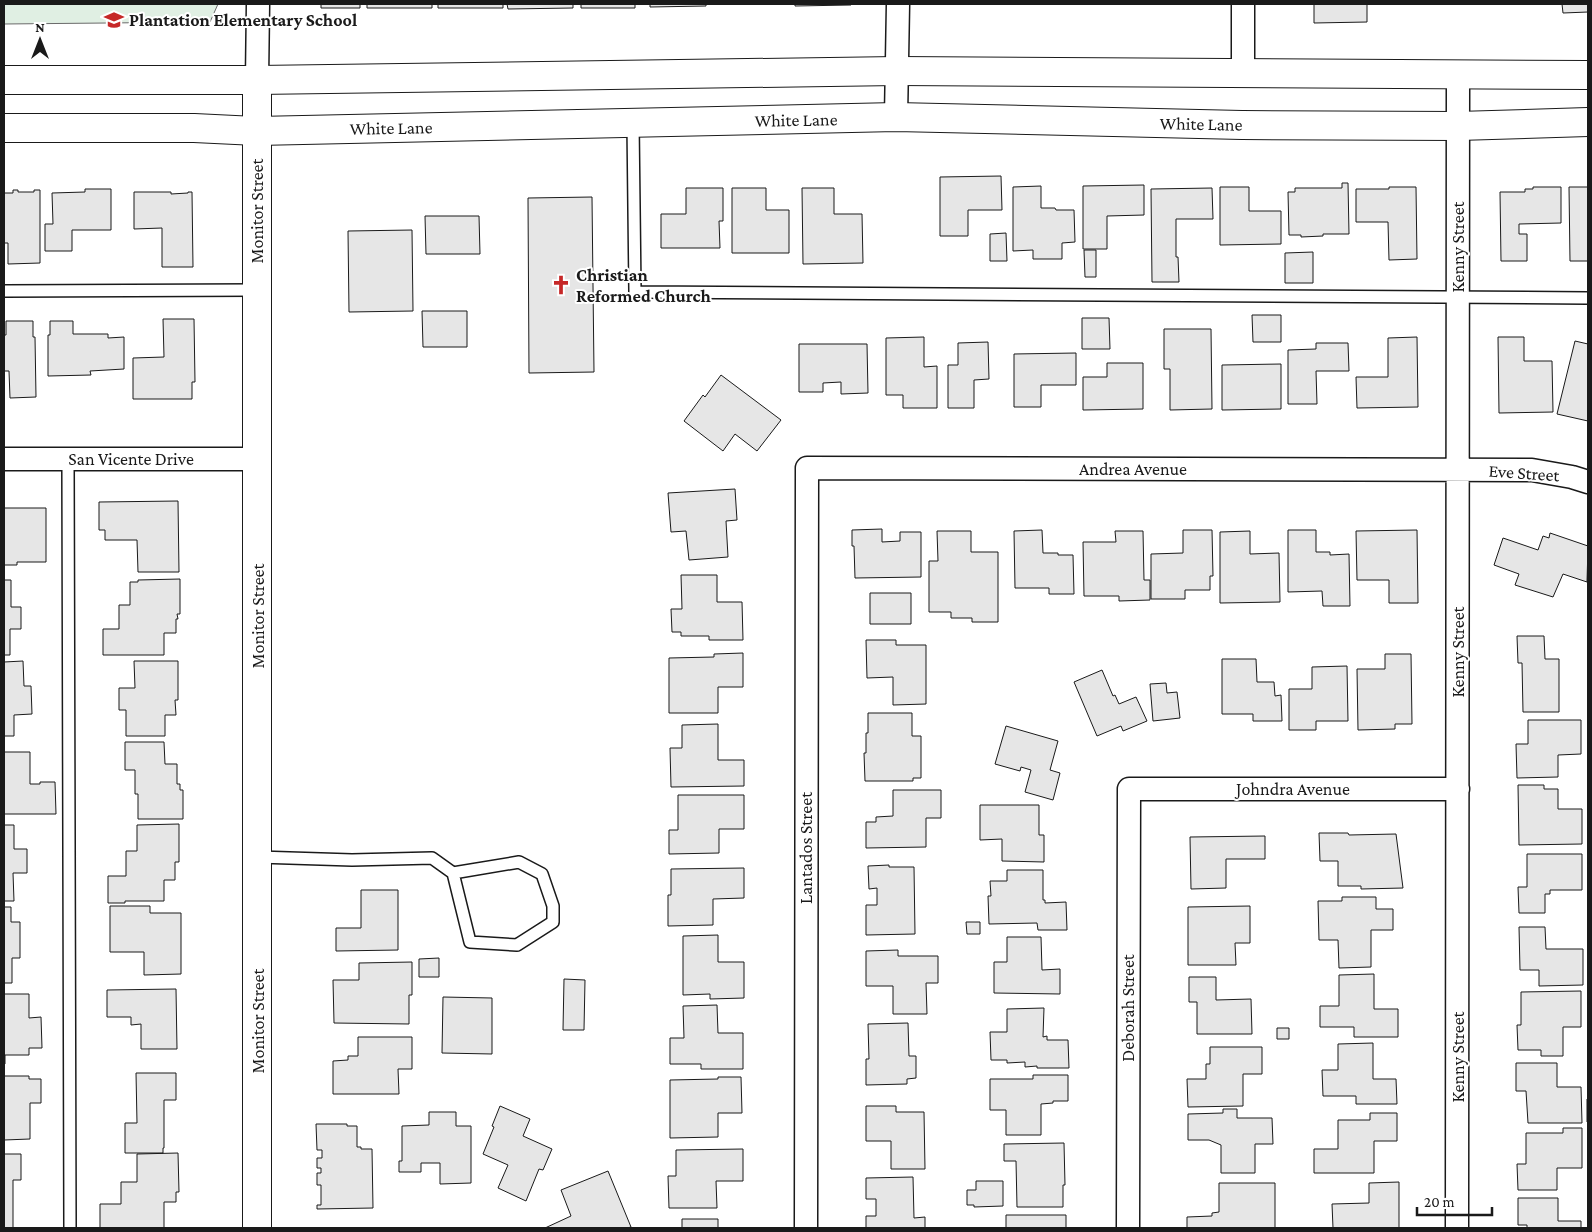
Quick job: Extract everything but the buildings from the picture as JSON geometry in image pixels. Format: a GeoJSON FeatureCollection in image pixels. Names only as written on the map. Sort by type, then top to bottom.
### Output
{"type":"FeatureCollection","features":[{"type":"Feature","properties":{"kind":"main road"},"geometry":{"type":"LineString","coordinates":[[4,80],[257,80],[898,71],[1588,75]]}},
{"type":"Feature","properties":{"kind":"main road","name":"Monitor Street"},"geometry":{"type":"LineString","coordinates":[[257,80],[257,1228]]}},
{"type":"Feature","properties":{"kind":"main road","name":"White Lane"},"geometry":{"type":"LineString","coordinates":[[4,128],[194,128],[257,131],[896,118],[1242,125],[1458,126],[1588,122]]}},
{"type":"Feature","properties":{"kind":"street","name":"Monitor Street"},"geometry":{"type":"LineString","coordinates":[[257,80],[258,4]]}},
{"type":"Feature","properties":{"kind":"street"},"geometry":{"type":"LineString","coordinates":[[896,118],[898,4]]}},
{"type":"Feature","properties":{"kind":"street"},"geometry":{"type":"LineString","coordinates":[[1243,4],[1243,73]]}},
{"type":"Feature","properties":{"kind":"street","name":"Kenny Street"},"geometry":{"type":"LineString","coordinates":[[1457,1228],[1458,75]]}},
{"type":"Feature","properties":{"kind":"street","name":"San Vicente Drive"},"geometry":{"type":"LineString","coordinates":[[4,459],[258,458]]}},
{"type":"Feature","properties":{"kind":"street","name":"Andrea Avenue"},"geometry":{"type":"LineString","coordinates":[[807,468],[1458,469]]}},
{"type":"Feature","properties":{"kind":"street","name":"Lantados Street"},"geometry":{"type":"LineString","coordinates":[[806,1228],[807,468]]}},
{"type":"Feature","properties":{"kind":"street","name":"Eve Street"},"geometry":{"type":"LineString","coordinates":[[1458,469],[1532,470],[1572,477],[1588,482]]}},
{"type":"Feature","properties":{"kind":"street","name":"Johndra Avenue"},"geometry":{"type":"LineString","coordinates":[[1129,789],[1458,789]]}},
{"type":"Feature","properties":{"kind":"street","name":"Deborah Street"},"geometry":{"type":"LineString","coordinates":[[1128,1228],[1129,789]]}},
{"type":"Feature","properties":{"kind":"lane"},"geometry":{"type":"LineString","coordinates":[[633,123],[635,292],[1588,298]]}},
{"type":"Feature","properties":{"kind":"lane"},"geometry":{"type":"LineString","coordinates":[[4,291],[257,290]]}},
{"type":"Feature","properties":{"kind":"lane"},"geometry":{"type":"LineString","coordinates":[[68,459],[70,1228]]}},
{"type":"Feature","properties":{"kind":"lane"},"geometry":{"type":"LineString","coordinates":[[258,857],[352,860],[432,858],[453,873],[470,942],[517,946],[553,922],[553,906],[542,874],[520,862],[453,873]]}},
{"type":"Feature","properties":{"kind":"green space"},"geometry":{"type":"Polygon","coordinates":[[[4,4],[218,4],[210,22],[4,24],[4,4]]]}},
{"type":"Feature","properties":{"kind":"place","name":"Plantation Elementary School"},"geometry":{"type":"Point","coordinates":[114,20]}},
{"type":"Feature","properties":{"kind":"place","name":"Christian Reformed Church"},"geometry":{"type":"Point","coordinates":[561,285]}}]}
